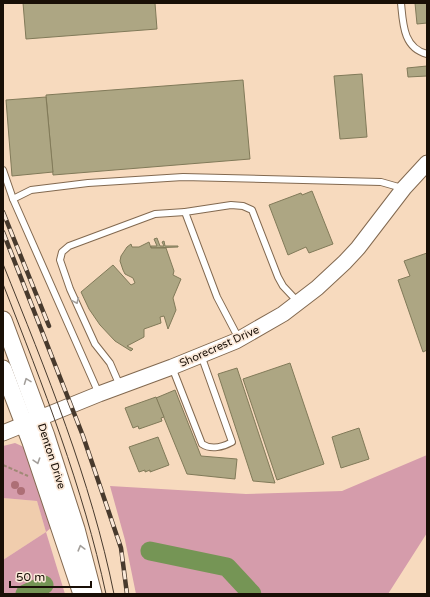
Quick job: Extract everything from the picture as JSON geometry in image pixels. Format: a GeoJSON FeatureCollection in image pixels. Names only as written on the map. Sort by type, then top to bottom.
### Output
{"type":"FeatureCollection","features":[{"type":"Feature","properties":{"kind":"main road","name":"Denton Drive"},"geometry":{"type":"LineString","coordinates":[[3,320],[32,421],[68,532],[93,594]]}},
{"type":"Feature","properties":{"kind":"main road","name":"Denton Drive"},"geometry":{"type":"LineString","coordinates":[[3,369],[32,421]]}},
{"type":"Feature","properties":{"kind":"main road","name":"Denton Drive"},"geometry":{"type":"LineString","coordinates":[[68,532],[82,594]]}},
{"type":"Feature","properties":{"kind":"street","name":"Shorecrest Drive"},"geometry":{"type":"LineString","coordinates":[[3,433],[99,394],[172,367],[239,339],[261,328],[299,304],[358,248],[404,188],[427,163]]}},
{"type":"Feature","properties":{"kind":"lane"},"geometry":{"type":"LineString","coordinates":[[401,3],[404,30],[408,40],[416,49],[427,54]]}},
{"type":"Feature","properties":{"kind":"lane"},"geometry":{"type":"LineString","coordinates":[[3,170],[13,199],[99,394]]}},
{"type":"Feature","properties":{"kind":"lane"},"geometry":{"type":"LineString","coordinates":[[13,199],[32,190],[88,183],[183,177],[381,182],[404,188]]}},
{"type":"Feature","properties":{"kind":"lane"},"geometry":{"type":"LineString","coordinates":[[120,386],[110,363],[95,344],[70,289],[60,260],[62,252],[69,246],[155,214],[185,212],[231,205],[243,206],[252,210],[278,277],[283,286],[299,304]]}},
{"type":"Feature","properties":{"kind":"lane"},"geometry":{"type":"LineString","coordinates":[[185,212],[216,297],[239,339]]}},
{"type":"Feature","properties":{"kind":"lane"},"geometry":{"type":"LineString","coordinates":[[172,367],[202,444],[206,447],[222,447],[232,442],[201,355]]}},
{"type":"Feature","properties":{"kind":"path"},"geometry":{"type":"LineString","coordinates":[[3,465],[21,472],[31,479]]}},
{"type":"Feature","properties":{"kind":"shaded area"},"geometry":{"type":"Polygon","coordinates":[[[15,443],[24,447],[52,527],[46,532],[37,501],[3,498],[3,446],[15,443]]]}},
{"type":"Feature","properties":{"kind":"shaded area"},"geometry":{"type":"Polygon","coordinates":[[[427,455],[427,533],[388,594],[136,594],[125,540],[110,486],[246,494],[342,491],[427,455]]]}},
{"type":"Feature","properties":{"kind":"shaded area"},"geometry":{"type":"Polygon","coordinates":[[[3,498],[37,501],[46,532],[3,560],[3,498]]]}},
{"type":"Feature","properties":{"kind":"shaded area"},"geometry":{"type":"Polygon","coordinates":[[[46,532],[65,594],[3,594],[3,560],[46,532]]]}},
{"type":"Feature","properties":{"kind":"building"},"geometry":{"type":"Polygon","coordinates":[[[23,3],[155,3],[157,29],[26,39],[23,3]]]}},
{"type":"Feature","properties":{"kind":"building"},"geometry":{"type":"Polygon","coordinates":[[[415,3],[427,3],[427,23],[417,24],[415,3]]]}},
{"type":"Feature","properties":{"kind":"building"},"geometry":{"type":"Polygon","coordinates":[[[427,66],[427,76],[408,77],[407,68],[427,66]]]}},
{"type":"Feature","properties":{"kind":"building"},"geometry":{"type":"Polygon","coordinates":[[[362,74],[367,137],[340,139],[334,76],[362,74]]]}},
{"type":"Feature","properties":{"kind":"building"},"geometry":{"type":"Polygon","coordinates":[[[243,80],[250,159],[53,175],[46,95],[243,80]]]}},
{"type":"Feature","properties":{"kind":"building"},"geometry":{"type":"Polygon","coordinates":[[[46,97],[53,172],[12,176],[6,100],[46,97]]]}},
{"type":"Feature","properties":{"kind":"building"},"geometry":{"type":"Polygon","coordinates":[[[312,191],[333,244],[309,253],[306,247],[288,255],[269,205],[301,193],[302,195],[312,191]]]}},
{"type":"Feature","properties":{"kind":"building"},"geometry":{"type":"Polygon","coordinates":[[[157,238],[160,246],[164,246],[162,242],[164,241],[165,246],[178,247],[151,248],[151,246],[157,246],[154,239],[157,238]]]}},
{"type":"Feature","properties":{"kind":"building"},"geometry":{"type":"Polygon","coordinates":[[[149,242],[151,248],[166,248],[174,271],[173,275],[181,279],[173,298],[176,310],[168,329],[164,316],[160,317],[161,323],[144,329],[144,337],[127,346],[133,349],[131,351],[115,341],[100,325],[89,309],[81,292],[113,265],[131,285],[135,283],[133,278],[125,274],[120,261],[121,256],[131,244],[132,247],[139,247],[149,242]]]}},
{"type":"Feature","properties":{"kind":"building"},"geometry":{"type":"Polygon","coordinates":[[[427,253],[427,350],[423,352],[398,280],[410,276],[404,261],[427,253]]]}},
{"type":"Feature","properties":{"kind":"building"},"geometry":{"type":"Polygon","coordinates":[[[290,363],[324,464],[277,480],[243,379],[290,363]]]}},
{"type":"Feature","properties":{"kind":"building"},"geometry":{"type":"Polygon","coordinates":[[[237,368],[275,483],[253,481],[218,374],[237,368]]]}},
{"type":"Feature","properties":{"kind":"building"},"geometry":{"type":"Polygon","coordinates":[[[175,390],[201,456],[237,459],[235,479],[187,474],[156,398],[175,390]]]}},
{"type":"Feature","properties":{"kind":"building"},"geometry":{"type":"Polygon","coordinates":[[[156,397],[164,417],[161,418],[162,421],[139,429],[138,426],[133,428],[125,408],[156,397]]]}},
{"type":"Feature","properties":{"kind":"building"},"geometry":{"type":"Polygon","coordinates":[[[359,428],[369,459],[341,468],[332,437],[359,428]]]}},
{"type":"Feature","properties":{"kind":"building"},"geometry":{"type":"Polygon","coordinates":[[[158,437],[169,465],[150,472],[150,470],[145,472],[145,470],[139,472],[129,447],[158,437]]]}},
{"type":"Feature","properties":{"kind":"waterway"},"geometry":{"type":"LineString","coordinates":[[150,551],[227,567],[252,594]]}},
{"type":"Feature","properties":{"kind":"waterway"},"geometry":{"type":"LineString","coordinates":[[25,594],[44,585]]}},
{"type":"Feature","properties":{"kind":"tram line"},"geometry":{"type":"LineString","coordinates":[[3,264],[66,426],[93,509],[114,594]]}},
{"type":"Feature","properties":{"kind":"tram line"},"geometry":{"type":"LineString","coordinates":[[3,284],[33,360],[74,476],[97,554],[106,594]]}},
{"type":"Feature","properties":{"kind":"railway"},"geometry":{"type":"LineString","coordinates":[[3,212],[49,326]]}},
{"type":"Feature","properties":{"kind":"railway"},"geometry":{"type":"LineString","coordinates":[[3,232],[83,436],[121,548],[127,594]]}}]}
